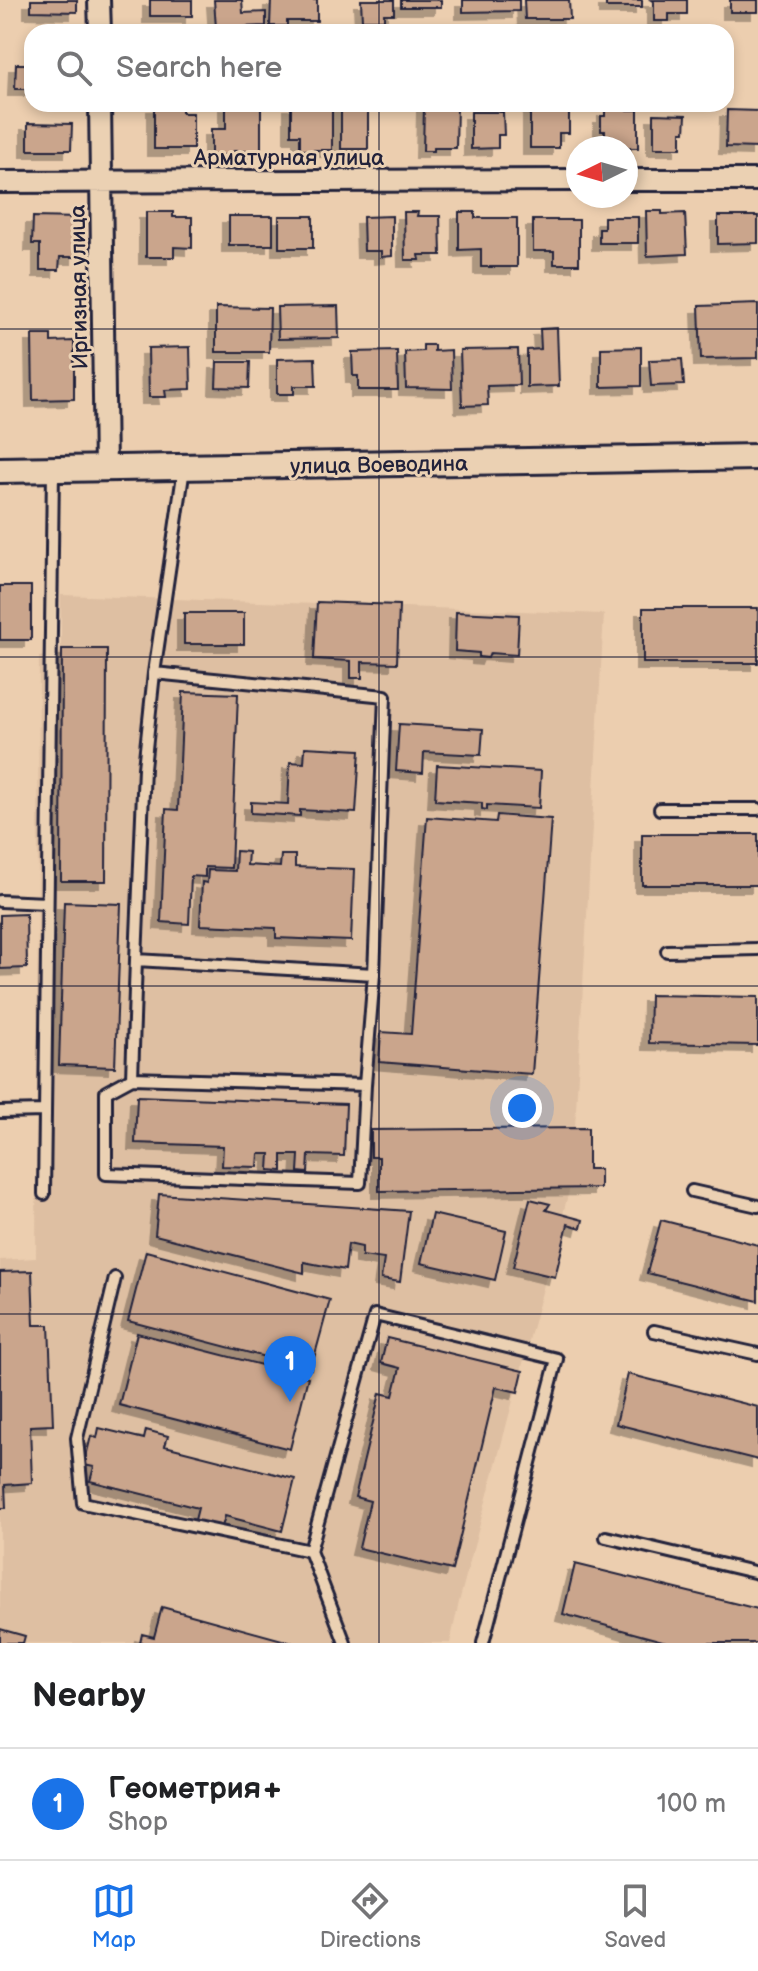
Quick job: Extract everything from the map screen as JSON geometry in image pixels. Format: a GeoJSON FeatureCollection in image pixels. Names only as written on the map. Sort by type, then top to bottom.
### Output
{"type":"FeatureCollection","features":[{"type":"Feature","properties":{"kind":"street"},"geometry":{"type":"LineString","coordinates":[[99,0],[100,24]]}},
{"type":"Feature","properties":{"kind":"street","name":"Иргизная улица"},"geometry":{"type":"LineString","coordinates":[[100,112],[105,470]]}},
{"type":"Feature","properties":{"kind":"street","name":"Арматурная улица"},"geometry":{"type":"LineString","coordinates":[[0,182],[566,180]]}},
{"type":"Feature","properties":{"kind":"street"},"geometry":{"type":"LineString","coordinates":[[638,180],[758,180]]}},
{"type":"Feature","properties":{"kind":"street","name":"улица Воеводина"},"geometry":{"type":"LineString","coordinates":[[0,470],[758,457]]}},
{"type":"Feature","properties":{"kind":"lane"},"geometry":{"type":"LineString","coordinates":[[132,1078],[144,768],[154,673],[184,468]]}},
{"type":"Feature","properties":{"kind":"lane"},"geometry":{"type":"LineString","coordinates":[[44,1194],[53,470]]}},
{"type":"Feature","properties":{"kind":"lane"},"geometry":{"type":"LineString","coordinates":[[154,673],[385,696],[374,974],[360,1183],[106,1174],[106,1092],[132,1078],[365,1085]]}},
{"type":"Feature","properties":{"kind":"lane"},"geometry":{"type":"LineString","coordinates":[[660,809],[758,809]]}},
{"type":"Feature","properties":{"kind":"lane"},"geometry":{"type":"LineString","coordinates":[[0,901],[47,903]]}},
{"type":"Feature","properties":{"kind":"lane"},"geometry":{"type":"LineString","coordinates":[[667,951],[758,949]]}},
{"type":"Feature","properties":{"kind":"lane"},"geometry":{"type":"LineString","coordinates":[[136,960],[374,974]]}},
{"type":"Feature","properties":{"kind":"lane"},"geometry":{"type":"LineString","coordinates":[[0,1112],[45,1111]]}},
{"type":"Feature","properties":{"kind":"lane"},"geometry":{"type":"LineString","coordinates":[[692,1191],[758,1206]]}},
{"type":"Feature","properties":{"kind":"lane"},"geometry":{"type":"LineString","coordinates":[[115,1278],[77,1438],[83,1503],[310,1551]]}},
{"type":"Feature","properties":{"kind":"lane"},"geometry":{"type":"LineString","coordinates":[[345,1643],[310,1551],[375,1315],[557,1359],[483,1643]]}},
{"type":"Feature","properties":{"kind":"lane"},"geometry":{"type":"LineString","coordinates":[[654,1331],[758,1354]]}},
{"type":"Feature","properties":{"kind":"lane"},"geometry":{"type":"LineString","coordinates":[[606,1537],[758,1573]]}},
{"type":"Feature","properties":{"kind":"shaded area"},"geometry":{"type":"Polygon","coordinates":[[[61,595],[604,614],[572,1180],[450,1643],[0,1643],[0,1260],[36,1258],[39,657],[61,653],[61,595]]]}},
{"type":"Feature","properties":{"kind":"building"},"geometry":{"type":"Polygon","coordinates":[[[31,0],[77,0],[77,12],[31,11],[31,0]]]}},
{"type":"Feature","properties":{"kind":"building"},"geometry":{"type":"Polygon","coordinates":[[[150,0],[192,0],[192,16],[150,16],[150,0]]]}},
{"type":"Feature","properties":{"kind":"building"},"geometry":{"type":"Polygon","coordinates":[[[214,0],[242,0],[243,13],[266,12],[266,24],[216,24],[214,0]]]}},
{"type":"Feature","properties":{"kind":"building"},"geometry":{"type":"Polygon","coordinates":[[[271,0],[317,0],[317,21],[270,24],[271,0]]]}},
{"type":"Feature","properties":{"kind":"building"},"geometry":{"type":"Polygon","coordinates":[[[361,0],[394,0],[394,14],[384,14],[384,20],[362,20],[361,0]]]}},
{"type":"Feature","properties":{"kind":"building"},"geometry":{"type":"Polygon","coordinates":[[[401,0],[441,0],[441,7],[401,7],[401,0]]]}},
{"type":"Feature","properties":{"kind":"building"},"geometry":{"type":"Polygon","coordinates":[[[463,0],[519,0],[519,11],[463,12],[463,0]]]}},
{"type":"Feature","properties":{"kind":"building"},"geometry":{"type":"Polygon","coordinates":[[[524,0],[569,0],[570,19],[525,19],[524,0]]]}},
{"type":"Feature","properties":{"kind":"building"},"geometry":{"type":"Polygon","coordinates":[[[606,0],[642,0],[642,7],[606,7],[606,0]]]}},
{"type":"Feature","properties":{"kind":"building"},"geometry":{"type":"Polygon","coordinates":[[[651,0],[687,0],[687,14],[669,14],[669,21],[654,21],[654,2],[651,0]]]}},
{"type":"Feature","properties":{"kind":"building"},"geometry":{"type":"Polygon","coordinates":[[[730,0],[758,0],[758,12],[730,12],[730,0]]]}},
{"type":"Feature","properties":{"kind":"building"},"geometry":{"type":"Polygon","coordinates":[[[16,64],[24,64],[24,89],[15,89],[16,64]]]}},
{"type":"Feature","properties":{"kind":"building"},"geometry":{"type":"Polygon","coordinates":[[[758,111],[758,148],[726,147],[727,112],[758,111]]]}},
{"type":"Feature","properties":{"kind":"building"},"geometry":{"type":"Polygon","coordinates":[[[154,112],[193,113],[193,149],[154,149],[154,112]]]}},
{"type":"Feature","properties":{"kind":"building"},"geometry":{"type":"Polygon","coordinates":[[[226,112],[261,112],[261,151],[211,155],[211,129],[226,129],[226,112]]]}},
{"type":"Feature","properties":{"kind":"building"},"geometry":{"type":"Polygon","coordinates":[[[291,112],[332,112],[332,150],[300,150],[300,135],[291,135],[291,112]]]}},
{"type":"Feature","properties":{"kind":"building"},"geometry":{"type":"Polygon","coordinates":[[[341,112],[368,112],[368,149],[341,149],[341,112]]]}},
{"type":"Feature","properties":{"kind":"building"},"geometry":{"type":"Polygon","coordinates":[[[424,112],[457,112],[456,148],[423,151],[424,112]]]}},
{"type":"Feature","properties":{"kind":"building"},"geometry":{"type":"Polygon","coordinates":[[[471,112],[503,112],[504,135],[498,135],[498,148],[471,149],[471,112]]]}},
{"type":"Feature","properties":{"kind":"building"},"geometry":{"type":"Polygon","coordinates":[[[530,112],[569,112],[569,133],[559,133],[559,148],[530,148],[530,112]]]}},
{"type":"Feature","properties":{"kind":"building"},"geometry":{"type":"Polygon","coordinates":[[[605,112],[638,112],[638,136],[605,136],[605,131],[601,131],[601,116],[605,116],[605,112]]]}},
{"type":"Feature","properties":{"kind":"building"},"geometry":{"type":"Polygon","coordinates":[[[654,114],[686,115],[681,148],[654,148],[654,114]]]}},
{"type":"Feature","properties":{"kind":"building"},"geometry":{"type":"Polygon","coordinates":[[[28,123],[72,124],[71,150],[28,150],[28,123]]]}},
{"type":"Feature","properties":{"kind":"building"},"geometry":{"type":"Polygon","coordinates":[[[646,211],[685,213],[687,254],[647,256],[646,211]]]}},
{"type":"Feature","properties":{"kind":"building"},"geometry":{"type":"Polygon","coordinates":[[[146,212],[173,212],[173,217],[192,217],[192,248],[174,247],[174,257],[146,257],[146,212]]]}},
{"type":"Feature","properties":{"kind":"building"},"geometry":{"type":"Polygon","coordinates":[[[404,212],[418,212],[417,216],[440,216],[441,255],[419,255],[420,260],[405,260],[404,212]]]}},
{"type":"Feature","properties":{"kind":"building"},"geometry":{"type":"Polygon","coordinates":[[[459,212],[475,212],[475,218],[517,218],[517,267],[481,267],[481,249],[459,250],[459,212]]]}},
{"type":"Feature","properties":{"kind":"building"},"geometry":{"type":"Polygon","coordinates":[[[229,216],[273,216],[273,245],[229,245],[229,216]]]}},
{"type":"Feature","properties":{"kind":"building"},"geometry":{"type":"Polygon","coordinates":[[[279,216],[313,216],[313,248],[279,248],[279,216]]]}},
{"type":"Feature","properties":{"kind":"building"},"geometry":{"type":"Polygon","coordinates":[[[392,216],[392,256],[381,257],[381,251],[364,251],[363,217],[392,216]]]}},
{"type":"Feature","properties":{"kind":"building"},"geometry":{"type":"Polygon","coordinates":[[[718,216],[758,216],[758,243],[718,244],[718,216]]]}},
{"type":"Feature","properties":{"kind":"building"},"geometry":{"type":"Polygon","coordinates":[[[33,217],[79,218],[78,257],[60,257],[59,270],[40,270],[40,244],[32,244],[33,217]]]}},
{"type":"Feature","properties":{"kind":"building"},"geometry":{"type":"Polygon","coordinates":[[[604,217],[638,217],[638,243],[599,243],[599,229],[604,229],[604,217]]]}},
{"type":"Feature","properties":{"kind":"building"},"geometry":{"type":"Polygon","coordinates":[[[533,220],[579,220],[579,264],[554,264],[554,251],[533,251],[533,220]]]}},
{"type":"Feature","properties":{"kind":"building"},"geometry":{"type":"Polygon","coordinates":[[[758,304],[758,358],[701,359],[699,306],[758,304]]]}},
{"type":"Feature","properties":{"kind":"building"},"geometry":{"type":"Polygon","coordinates":[[[338,306],[339,338],[278,339],[277,307],[338,306]]]}},
{"type":"Feature","properties":{"kind":"building"},"geometry":{"type":"Polygon","coordinates":[[[216,307],[270,308],[269,352],[216,352],[216,307]]]}},
{"type":"Feature","properties":{"kind":"building"},"geometry":{"type":"Polygon","coordinates":[[[557,328],[559,386],[527,387],[527,350],[541,349],[540,329],[557,328]]]}},
{"type":"Feature","properties":{"kind":"building"},"geometry":{"type":"Polygon","coordinates":[[[32,335],[51,335],[51,342],[74,341],[74,399],[33,400],[32,335]]]}},
{"type":"Feature","properties":{"kind":"building"},"geometry":{"type":"Polygon","coordinates":[[[423,345],[434,345],[434,351],[451,350],[452,389],[406,388],[405,352],[423,351],[423,345]]]}},
{"type":"Feature","properties":{"kind":"building"},"geometry":{"type":"Polygon","coordinates":[[[190,347],[191,389],[165,390],[166,397],[149,397],[148,348],[190,347]]]}},
{"type":"Feature","properties":{"kind":"building"},"geometry":{"type":"Polygon","coordinates":[[[641,347],[641,386],[601,387],[601,348],[641,347]]]}},
{"type":"Feature","properties":{"kind":"building"},"geometry":{"type":"Polygon","coordinates":[[[518,349],[519,385],[487,386],[488,405],[462,406],[460,350],[518,349]]]}},
{"type":"Feature","properties":{"kind":"building"},"geometry":{"type":"Polygon","coordinates":[[[397,351],[398,390],[358,390],[358,376],[353,376],[352,352],[397,351]]]}},
{"type":"Feature","properties":{"kind":"building"},"geometry":{"type":"Polygon","coordinates":[[[315,358],[316,386],[294,386],[294,394],[277,394],[277,359],[315,358]]]}},
{"type":"Feature","properties":{"kind":"building"},"geometry":{"type":"Polygon","coordinates":[[[682,359],[684,385],[651,386],[649,360],[682,359]]]}},
{"type":"Feature","properties":{"kind":"building"},"geometry":{"type":"Polygon","coordinates":[[[217,362],[250,362],[249,388],[216,387],[217,362]]]}},
{"type":"Feature","properties":{"kind":"building"},"geometry":{"type":"Polygon","coordinates":[[[0,586],[31,586],[31,640],[0,640],[0,586]]]}},
{"type":"Feature","properties":{"kind":"building"},"geometry":{"type":"Polygon","coordinates":[[[317,602],[399,605],[397,663],[362,662],[362,678],[351,678],[351,661],[314,659],[317,602]]]}},
{"type":"Feature","properties":{"kind":"building"},"geometry":{"type":"Polygon","coordinates":[[[643,608],[758,608],[758,663],[643,663],[643,608]]]}},
{"type":"Feature","properties":{"kind":"building"},"geometry":{"type":"Polygon","coordinates":[[[456,612],[519,615],[517,655],[490,653],[488,658],[479,657],[479,653],[455,651],[456,612]]]}},
{"type":"Feature","properties":{"kind":"building"},"geometry":{"type":"Polygon","coordinates":[[[184,613],[244,613],[244,644],[184,644],[184,613]]]}},
{"type":"Feature","properties":{"kind":"building"},"geometry":{"type":"Polygon","coordinates":[[[62,649],[107,649],[106,881],[61,881],[62,649]]]}},
{"type":"Feature","properties":{"kind":"building"},"geometry":{"type":"Polygon","coordinates":[[[183,692],[238,694],[231,868],[205,867],[205,877],[191,876],[189,924],[161,922],[166,809],[178,810],[183,692]]]}},
{"type":"Feature","properties":{"kind":"building"},"geometry":{"type":"Polygon","coordinates":[[[399,724],[483,729],[481,755],[424,752],[423,773],[396,771],[399,724]]]}},
{"type":"Feature","properties":{"kind":"building"},"geometry":{"type":"Polygon","coordinates":[[[305,747],[360,750],[356,813],[300,810],[300,816],[251,813],[251,802],[288,804],[290,762],[304,763],[305,747]]]}},
{"type":"Feature","properties":{"kind":"building"},"geometry":{"type":"Polygon","coordinates":[[[437,765],[541,771],[539,808],[487,805],[487,810],[482,809],[482,803],[435,800],[437,765]]]}},
{"type":"Feature","properties":{"kind":"building"},"geometry":{"type":"Polygon","coordinates":[[[497,815],[551,819],[532,1074],[379,1062],[381,1032],[411,1034],[427,817],[496,822],[497,815]]]}},
{"type":"Feature","properties":{"kind":"building"},"geometry":{"type":"Polygon","coordinates":[[[642,834],[758,834],[758,885],[642,885],[642,834]]]}},
{"type":"Feature","properties":{"kind":"building"},"geometry":{"type":"Polygon","coordinates":[[[236,851],[248,852],[247,865],[280,867],[281,855],[295,855],[295,867],[354,869],[351,941],[276,938],[276,928],[200,925],[202,882],[207,883],[208,870],[235,871],[236,851]]]}},
{"type":"Feature","properties":{"kind":"building"},"geometry":{"type":"Polygon","coordinates":[[[64,902],[121,904],[115,1067],[59,1065],[64,902]]]}},
{"type":"Feature","properties":{"kind":"building"},"geometry":{"type":"Polygon","coordinates":[[[26,914],[27,968],[0,969],[0,915],[26,914]]]}},
{"type":"Feature","properties":{"kind":"building"},"geometry":{"type":"Polygon","coordinates":[[[650,995],[758,997],[758,1045],[649,1043],[650,995]]]}},
{"type":"Feature","properties":{"kind":"building"},"geometry":{"type":"Polygon","coordinates":[[[137,1096],[346,1104],[344,1156],[309,1155],[308,1173],[298,1172],[299,1155],[282,1155],[282,1171],[269,1170],[270,1154],[259,1154],[258,1167],[222,1166],[223,1146],[135,1143],[137,1096]]]}},
{"type":"Feature","properties":{"kind":"building"},"geometry":{"type":"Polygon","coordinates":[[[588,1128],[588,1169],[600,1169],[600,1188],[379,1191],[379,1157],[371,1157],[371,1130],[588,1128]]]}},
{"type":"Feature","properties":{"kind":"building"},"geometry":{"type":"Polygon","coordinates":[[[159,1194],[409,1211],[400,1282],[381,1279],[384,1259],[362,1256],[362,1247],[348,1244],[345,1270],[304,1262],[304,1273],[155,1235],[159,1194]]]}},
{"type":"Feature","properties":{"kind":"building"},"geometry":{"type":"Polygon","coordinates":[[[530,1199],[550,1204],[546,1210],[583,1220],[581,1228],[568,1224],[555,1277],[513,1267],[530,1199]]]}},
{"type":"Feature","properties":{"kind":"building"},"geometry":{"type":"Polygon","coordinates":[[[432,1214],[506,1231],[495,1280],[421,1263],[432,1214]]]}},
{"type":"Feature","properties":{"kind":"building"},"geometry":{"type":"Polygon","coordinates":[[[661,1220],[758,1245],[758,1301],[647,1273],[661,1220]]]}},
{"type":"Feature","properties":{"kind":"building"},"geometry":{"type":"Polygon","coordinates":[[[146,1251],[330,1300],[311,1369],[128,1321],[146,1251]]]}},
{"type":"Feature","properties":{"kind":"building"},"geometry":{"type":"Polygon","coordinates":[[[32,1271],[34,1325],[49,1325],[53,1425],[30,1426],[32,1483],[5,1485],[6,1508],[0,1508],[0,1272],[32,1271]]]}},
{"type":"Feature","properties":{"kind":"building"},"geometry":{"type":"Polygon","coordinates":[[[137,1333],[308,1377],[290,1449],[119,1405],[137,1333]]]}},
{"type":"Feature","properties":{"kind":"building"},"geometry":{"type":"Polygon","coordinates":[[[387,1338],[523,1371],[518,1392],[496,1387],[452,1570],[359,1548],[370,1501],[355,1497],[380,1393],[393,1396],[400,1368],[381,1363],[387,1338]]]}},
{"type":"Feature","properties":{"kind":"building"},"geometry":{"type":"Polygon","coordinates":[[[628,1374],[758,1407],[758,1460],[616,1424],[628,1374]]]}},
{"type":"Feature","properties":{"kind":"building"},"geometry":{"type":"Polygon","coordinates":[[[99,1428],[144,1439],[146,1430],[168,1436],[165,1446],[295,1479],[282,1531],[225,1516],[222,1527],[195,1520],[198,1508],[90,1481],[94,1467],[84,1465],[91,1436],[97,1438],[99,1428]]]}},
{"type":"Feature","properties":{"kind":"building"},"geometry":{"type":"Polygon","coordinates":[[[575,1564],[758,1609],[758,1643],[670,1643],[563,1614],[575,1564]]]}},
{"type":"Feature","properties":{"kind":"building"},"geometry":{"type":"Polygon","coordinates":[[[162,1607],[293,1643],[140,1643],[142,1634],[154,1637],[162,1607]]]}},
{"type":"Feature","properties":{"kind":"building"},"geometry":{"type":"Polygon","coordinates":[[[0,1629],[25,1636],[23,1643],[0,1643],[0,1629]]]}},
{"type":"Feature","properties":{"kind":"place","name":"Геометрия+"},"geometry":{"type":"Point","coordinates":[290,1402]}}]}
